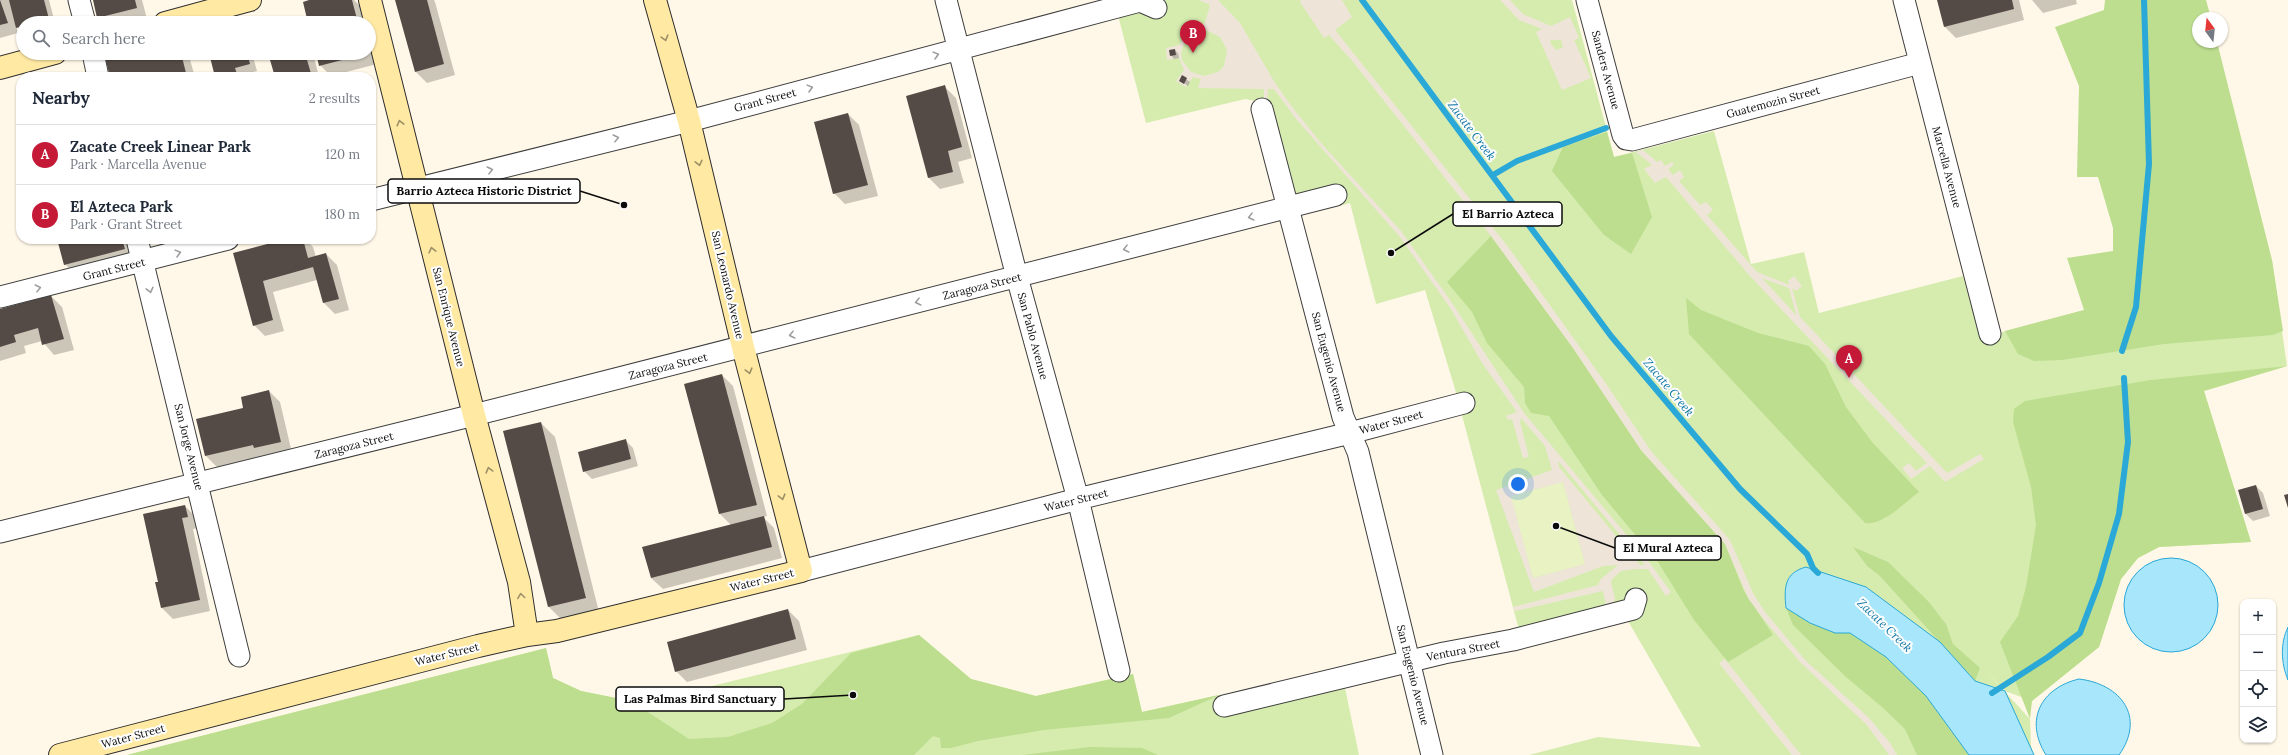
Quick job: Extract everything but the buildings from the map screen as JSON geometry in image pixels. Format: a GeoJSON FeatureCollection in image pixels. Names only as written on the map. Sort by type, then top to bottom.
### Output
{"type":"FeatureCollection","features":[{"type":"Feature","properties":{"kind":"street"},"geometry":{"type":"LineString","coordinates":[[79,0],[83,16]]}},
{"type":"Feature","properties":{"kind":"street"},"geometry":{"type":"LineString","coordinates":[[191,16],[250,0]]}},
{"type":"Feature","properties":{"kind":"street","name":"San Enrique Avenue"},"geometry":{"type":"LineString","coordinates":[[370,0],[374,16]]}},
{"type":"Feature","properties":{"kind":"street","name":"San Leonardo Avenue"},"geometry":{"type":"LineString","coordinates":[[655,0],[688,120],[742,347],[801,570]]}},
{"type":"Feature","properties":{"kind":"street","name":"San Pablo Avenue"},"geometry":{"type":"LineString","coordinates":[[946,0],[1017,277],[1078,499],[1119,671]]}},
{"type":"Feature","properties":{"kind":"street","name":"Sanders Avenue"},"geometry":{"type":"LineString","coordinates":[[1587,0],[1623,135],[1626,139]]}},
{"type":"Feature","properties":{"kind":"street","name":"Marcella Avenue"},"geometry":{"type":"LineString","coordinates":[[1904,0],[1990,334]]}},
{"type":"Feature","properties":{"kind":"street","name":"Grant Street"},"geometry":{"type":"LineString","coordinates":[[376,199],[688,120],[1140,1],[1156,8]]}},
{"type":"Feature","properties":{"kind":"street","name":"San Enrique Avenue"},"geometry":{"type":"LineString","coordinates":[[376,25],[474,415],[519,582],[527,635]]}},
{"type":"Feature","properties":{"kind":"street"},"geometry":{"type":"LineString","coordinates":[[0,68],[29,60]]}},
{"type":"Feature","properties":{"kind":"street"},"geometry":{"type":"LineString","coordinates":[[94,60],[97,72]]}},
{"type":"Feature","properties":{"kind":"street","name":"Guatemozin Street"},"geometry":{"type":"LineString","coordinates":[[1626,139],[1632,140],[1920,63]]}},
{"type":"Feature","properties":{"kind":"street","name":"San Eugenio Avenue"},"geometry":{"type":"LineString","coordinates":[[1262,109],[1343,417],[1358,452],[1432,755]]}},
{"type":"Feature","properties":{"kind":"street","name":"Zaragoza Street"},"geometry":{"type":"LineString","coordinates":[[0,532],[474,415],[1336,195]]}},
{"type":"Feature","properties":{"kind":"street","name":"San Jorge Avenue"},"geometry":{"type":"LineString","coordinates":[[138,244],[239,656]]}},
{"type":"Feature","properties":{"kind":"street","name":"Grant Street"},"geometry":{"type":"LineString","coordinates":[[0,297],[209,244]]}},
{"type":"Feature","properties":{"kind":"street","name":"Water Street"},"geometry":{"type":"LineString","coordinates":[[60,755],[251,704],[527,635],[557,631],[1078,499],[1350,433],[1464,403]]}},
{"type":"Feature","properties":{"kind":"street","name":"Ventura Street"},"geometry":{"type":"LineString","coordinates":[[1224,706],[1409,661],[1513,640],[1634,604]]}},
{"type":"Feature","properties":{"kind":"green space"},"geometry":{"type":"Polygon","coordinates":[[[1114,0],[1572,0],[1614,157],[1714,131],[1751,264],[1804,252],[1819,313],[1963,276],[1980,338],[2272,260],[2287,366],[2204,391],[2251,542],[2159,547],[2138,558],[2121,579],[2099,647],[2032,701],[2005,691],[1986,671],[2030,719],[2031,746],[2034,755],[1529,755],[1598,737],[1701,747],[1628,621],[1523,645],[1455,389],[1425,290],[1376,304],[1350,203],[1339,206],[1334,188],[1294,198],[1265,103],[1245,99],[1146,123],[1114,0]]]}},
{"type":"Feature","properties":{"kind":"green space"},"geometry":{"type":"Polygon","coordinates":[[[2105,0],[2206,0],[2209,12],[2192,12],[2192,48],[2219,48],[2272,260],[2283,331],[2273,335],[2164,344],[2062,360],[2034,361],[2018,354],[2005,331],[2084,310],[2067,258],[2113,251],[2113,228],[2098,177],[2077,177],[2079,86],[2055,27],[2104,10],[2105,0]]]}},
{"type":"Feature","properties":{"kind":"green space"},"geometry":{"type":"Polygon","coordinates":[[[1607,132],[1614,157],[1632,153],[1652,217],[1631,254],[1604,235],[1552,171],[1563,147],[1607,132]]]}},
{"type":"Feature","properties":{"kind":"green space"},"geometry":{"type":"Polygon","coordinates":[[[1491,236],[1573,348],[1641,450],[1725,544],[1744,591],[1773,635],[1728,662],[1694,620],[1658,562],[1602,495],[1549,416],[1531,413],[1525,403],[1524,387],[1487,343],[1472,312],[1447,282],[1491,236]]]}},
{"type":"Feature","properties":{"kind":"green space"},"geometry":{"type":"Polygon","coordinates":[[[1686,298],[1701,310],[1758,333],[1809,346],[1825,364],[1846,407],[1872,442],[1919,492],[1886,517],[1872,523],[1865,523],[1689,334],[1686,298]]]}},
{"type":"Feature","properties":{"kind":"green space"},"geometry":{"type":"Polygon","coordinates":[[[2287,366],[2204,391],[2251,542],[2159,547],[2138,558],[2121,579],[2099,647],[2032,701],[2030,719],[2000,642],[2018,616],[2026,587],[2036,525],[2031,487],[2013,422],[2014,409],[2025,401],[2151,380],[2287,366]]]}},
{"type":"Feature","properties":{"kind":"green space"},"geometry":{"type":"Polygon","coordinates":[[[1563,482],[1585,564],[1533,578],[1510,496],[1563,482]]]}},
{"type":"Feature","properties":{"kind":"green space"},"geometry":{"type":"Polygon","coordinates":[[[1853,547],[1888,562],[1928,601],[1946,624],[1953,644],[1980,668],[1975,681],[1879,575],[1867,566],[1853,547]]]}},
{"type":"Feature","properties":{"kind":"green space"},"geometry":{"type":"Polygon","coordinates":[[[1786,608],[1810,623],[1835,633],[1850,633],[1886,657],[1926,696],[1969,755],[1917,755],[1905,729],[1882,707],[1846,677],[1793,625],[1786,608]]]}},
{"type":"Feature","properties":{"kind":"green space"},"geometry":{"type":"Polygon","coordinates":[[[919,635],[971,679],[1036,696],[1133,674],[1142,712],[1219,695],[1224,714],[1345,688],[1359,755],[127,755],[546,648],[553,678],[581,691],[631,701],[667,697],[919,635]]]}},
{"type":"Feature","properties":{"kind":"green space"},"geometry":{"type":"Polygon","coordinates":[[[919,635],[971,679],[1036,696],[1133,674],[1142,712],[1219,695],[1169,718],[1044,730],[978,741],[951,748],[941,748],[940,738],[933,736],[914,755],[127,755],[546,648],[553,678],[581,691],[631,701],[689,739],[728,737],[772,723],[802,704],[851,653],[919,635]]]}},
{"type":"Feature","properties":{"kind":"green space"},"geometry":{"type":"Polygon","coordinates":[[[1090,747],[1142,748],[1158,755],[1022,755],[1090,747]]]}},
{"type":"Feature","properties":{"kind":"shaded area"},"geometry":{"type":"Polygon","coordinates":[[[1199,0],[1218,0],[1240,23],[1275,83],[1292,107],[1320,142],[1401,231],[1450,300],[1524,413],[1646,558],[1671,592],[1666,596],[1648,569],[1636,569],[1621,571],[1613,578],[1611,582],[1615,598],[1613,604],[1606,606],[1603,591],[1515,611],[1513,607],[1598,585],[1601,579],[1618,565],[1603,566],[1534,592],[1496,490],[1552,470],[1545,446],[1521,418],[1520,422],[1529,457],[1523,458],[1512,419],[1508,420],[1506,416],[1517,412],[1482,363],[1451,309],[1400,237],[1297,120],[1274,89],[1268,89],[1267,103],[1264,103],[1264,89],[1198,88],[1201,79],[1193,77],[1186,87],[1176,81],[1184,70],[1179,58],[1167,60],[1166,48],[1179,45],[1188,31],[1205,23],[1210,5],[1199,0]],[[1206,30],[1191,35],[1183,46],[1181,53],[1182,60],[1191,72],[1204,76],[1218,72],[1224,66],[1227,50],[1220,37],[1206,30]],[[1558,462],[1559,467],[1640,565],[1645,565],[1558,462]],[[1563,482],[1511,496],[1533,578],[1585,564],[1563,482]]]}},
{"type":"Feature","properties":{"kind":"shaded area"},"geometry":{"type":"Polygon","coordinates":[[[1301,0],[1342,0],[1352,17],[1335,30],[1509,248],[1607,385],[1651,451],[1730,540],[1753,593],[1765,612],[1805,660],[1869,718],[1890,743],[1897,755],[1889,755],[1866,724],[1801,663],[1765,621],[1748,598],[1725,544],[1641,450],[1573,348],[1491,236],[1354,63],[1329,35],[1324,38],[1300,2],[1301,0]]]}},
{"type":"Feature","properties":{"kind":"shaded area"},"geometry":{"type":"Polygon","coordinates":[[[1500,0],[1510,0],[1523,14],[1551,26],[1570,17],[1579,38],[1574,40],[1591,78],[1562,90],[1536,32],[1542,29],[1519,20],[1500,0]],[[1551,40],[1550,43],[1556,50],[1563,47],[1561,40],[1551,40]]]}},
{"type":"Feature","properties":{"kind":"shaded area"},"geometry":{"type":"Polygon","coordinates":[[[1643,150],[1657,162],[1661,160],[1665,166],[1672,162],[1674,165],[1668,169],[1673,175],[1680,170],[1684,177],[1679,181],[1700,205],[1706,202],[1713,210],[1707,215],[1757,272],[1789,285],[1788,281],[1794,276],[1802,286],[1796,291],[1792,288],[1800,317],[1947,473],[1980,454],[1984,459],[1945,482],[1930,466],[1911,479],[1902,468],[1909,463],[1916,471],[1927,463],[1749,275],[1666,177],[1655,183],[1644,169],[1652,165],[1636,152],[1643,150]],[[1762,278],[1796,314],[1789,288],[1762,278]]]}},
{"type":"Feature","properties":{"kind":"shaded area"},"geometry":{"type":"Polygon","coordinates":[[[1725,659],[1801,755],[1792,755],[1719,663],[1725,659]]]}},
{"type":"Feature","properties":{"kind":"water"},"geometry":{"type":"Polygon","coordinates":[[[2171,558],[2189,562],[2204,572],[2214,587],[2218,605],[2214,623],[2204,638],[2189,648],[2171,652],[2153,648],[2138,638],[2128,623],[2124,605],[2128,587],[2138,572],[2153,562],[2171,558]]]}},
{"type":"Feature","properties":{"kind":"water"},"geometry":{"type":"Polygon","coordinates":[[[1806,567],[1866,587],[1940,642],[1975,681],[2005,691],[2034,755],[1969,755],[1926,696],[1886,657],[1850,633],[1835,633],[1810,623],[1786,608],[1785,594],[1789,577],[1793,573],[1806,567]]]}},
{"type":"Feature","properties":{"kind":"water"},"geometry":{"type":"Polygon","coordinates":[[[2288,627],[2288,680],[2282,654],[2285,633],[2288,627]]]}},
{"type":"Feature","properties":{"kind":"water"},"geometry":{"type":"Polygon","coordinates":[[[2079,679],[2094,682],[2107,688],[2117,695],[2125,705],[2129,716],[2130,728],[2127,741],[2119,755],[2046,755],[2040,742],[2037,730],[2037,718],[2040,707],[2046,698],[2055,690],[2066,683],[2079,679]]]}},
{"type":"Feature","properties":{"kind":"waterway","name":"Zacate Creek"},"geometry":{"type":"LineString","coordinates":[[1362,0],[1611,336],[1740,489],[1807,554],[1813,568],[1818,573]]}},
{"type":"Feature","properties":{"kind":"waterway"},"geometry":{"type":"LineString","coordinates":[[2122,351],[2136,307],[2149,164],[2144,0]]}},
{"type":"Feature","properties":{"kind":"waterway"},"geometry":{"type":"LineString","coordinates":[[1493,175],[1517,161],[1606,128]]}},
{"type":"Feature","properties":{"kind":"waterway"},"geometry":{"type":"LineString","coordinates":[[1992,693],[2048,657],[2080,633],[2099,583],[2119,514],[2128,442],[2124,378]]}},
{"type":"Feature","properties":{"kind":"place","name":"El Azteca Park"},"geometry":{"type":"Point","coordinates":[1193,53]}},
{"type":"Feature","properties":{"kind":"place","name":"Barrio Azteca Historic District"},"geometry":{"type":"Point","coordinates":[624,205]}},
{"type":"Feature","properties":{"kind":"place","name":"El Barrio Azteca"},"geometry":{"type":"Point","coordinates":[1391,253]}},
{"type":"Feature","properties":{"kind":"place","name":"Zacate Creek Linear Park"},"geometry":{"type":"Point","coordinates":[1849,378]}},
{"type":"Feature","properties":{"kind":"place","name":"El Mural Azteca"},"geometry":{"type":"Point","coordinates":[1556,526]}},
{"type":"Feature","properties":{"kind":"place","name":"Las Palmas Bird Sanctuary"},"geometry":{"type":"Point","coordinates":[853,695]}}]}
